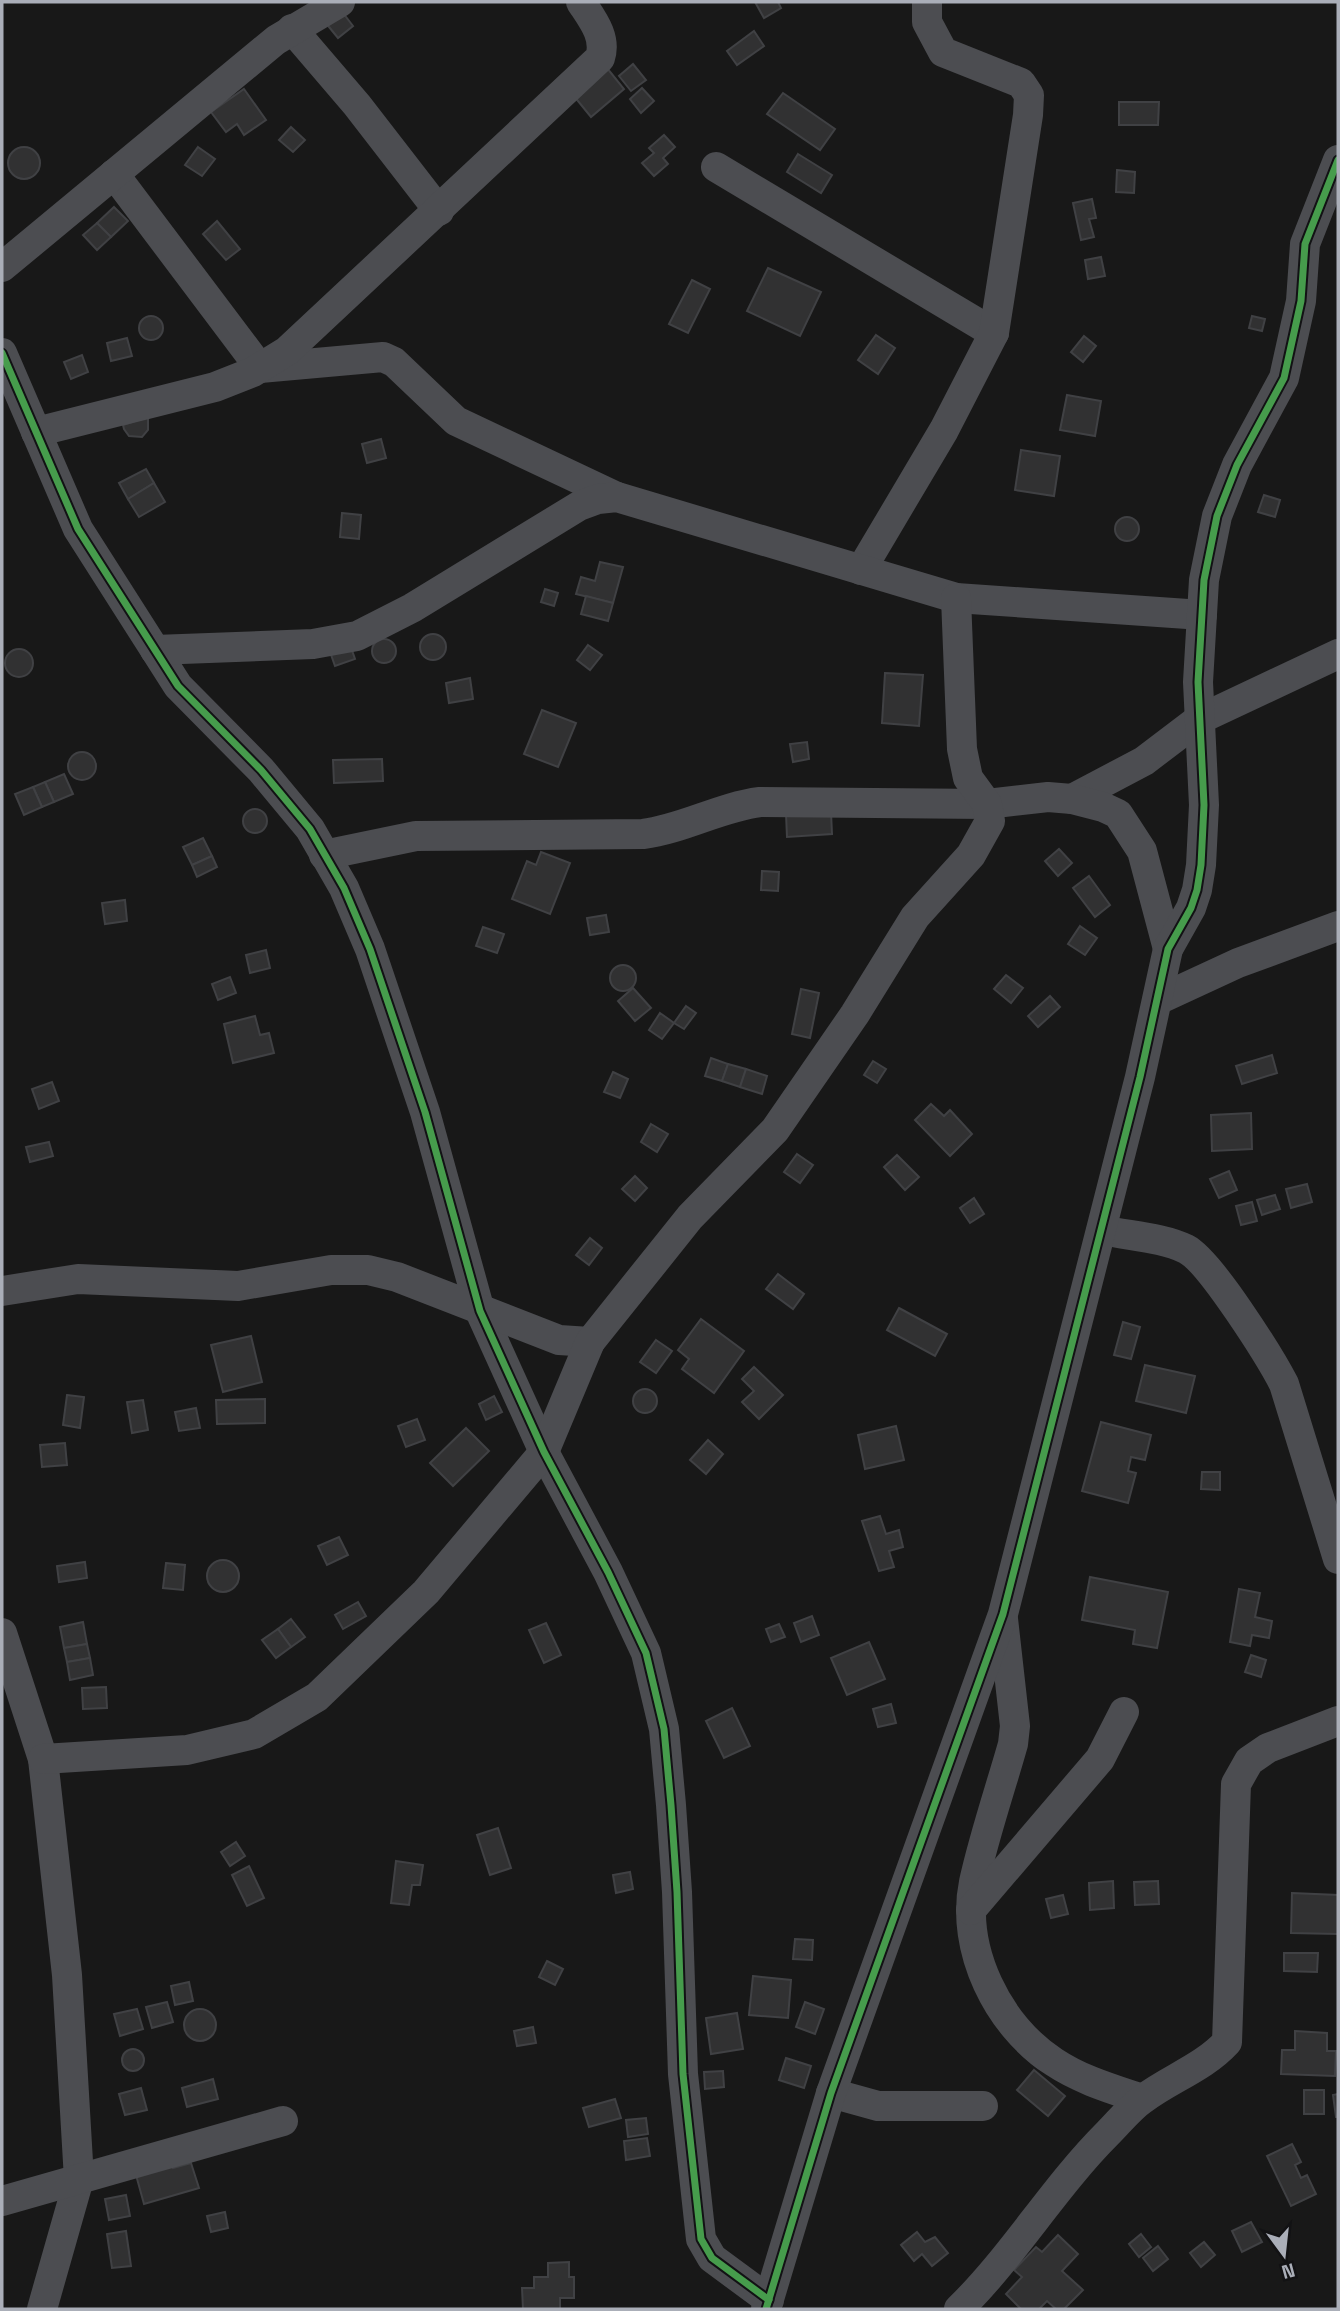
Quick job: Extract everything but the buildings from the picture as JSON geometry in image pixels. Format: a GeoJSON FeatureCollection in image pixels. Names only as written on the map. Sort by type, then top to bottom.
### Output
{"type":"FeatureCollection","features":[{"type":"Feature","properties":{"kind":"street"},"geometry":{"type":"LineString","coordinates":[[2,267],[292,29],[340,2]]}},
{"type":"Feature","properties":{"kind":"street"},"geometry":{"type":"LineString","coordinates":[[36,432],[215,387],[260,368],[287,351],[600,58],[603,49],[600,35],[581,2]]}},
{"type":"Feature","properties":{"kind":"street"},"geometry":{"type":"LineString","coordinates":[[861,570],[944,430],[994,333],[1029,95],[1021,83],[943,52],[933,39],[927,22],[928,2]]}},
{"type":"Feature","properties":{"kind":"street"},"geometry":{"type":"LineString","coordinates":[[292,29],[357,105],[439,211]]}},
{"type":"Feature","properties":{"kind":"street"},"geometry":{"type":"LineString","coordinates":[[2,353],[78,529],[178,687],[261,769],[310,829],[344,888],[379,975],[425,1112],[480,1311],[544,1452],[608,1572],[646,1653],[664,1729],[677,1892],[682,2074],[701,2239],[712,2258],[768,2305],[831,2093],[1003,1614],[1102,1230],[1158,1000],[1168,948],[1191,908],[1201,865],[1203,805],[1198,720],[1204,580],[1217,516],[1237,465],[1284,378],[1301,301],[1305,244],[1338,160]]}},
{"type":"Feature","properties":{"kind":"street"},"geometry":{"type":"LineString","coordinates":[[716,167],[994,333]]}},
{"type":"Feature","properties":{"kind":"street"},"geometry":{"type":"LineString","coordinates":[[114,174],[260,368]]}},
{"type":"Feature","properties":{"kind":"street"},"geometry":{"type":"LineString","coordinates":[[260,368],[383,357],[394,362],[462,424],[617,497],[956,598],[1202,615]]}},
{"type":"Feature","properties":{"kind":"street"},"geometry":{"type":"LineString","coordinates":[[155,650],[313,644],[357,636],[412,608],[579,506],[598,499],[617,497]]}},
{"type":"Feature","properties":{"kind":"street"},"geometry":{"type":"LineString","coordinates":[[43,1759],[187,1750],[254,1734],[317,1697],[425,1592],[544,1452],[590,1342],[690,1217],[775,1130],[855,1014],[915,917],[971,855],[990,821],[987,804],[968,778],[962,749],[956,598]]}},
{"type":"Feature","properties":{"kind":"street"},"geometry":{"type":"LineString","coordinates":[[1072,799],[1144,761],[1198,720],[1338,654]]}},
{"type":"Feature","properties":{"kind":"street"},"geometry":{"type":"LineString","coordinates":[[324,855],[416,836],[658,832],[738,805],[760,802],[987,804],[1048,797],[1072,799],[1118,814],[1130,828],[1142,851],[1168,948]]}},
{"type":"Feature","properties":{"kind":"street"},"geometry":{"type":"LineString","coordinates":[[1158,1000],[1238,963],[1338,926]]}},
{"type":"Feature","properties":{"kind":"street"},"geometry":{"type":"LineString","coordinates":[[1102,1230],[1185,1249],[1198,1257],[1206,1268],[1274,1364],[1284,1384],[1338,1559]]}},
{"type":"Feature","properties":{"kind":"street"},"geometry":{"type":"LineString","coordinates":[[2,1292],[78,1279],[238,1286],[331,1270],[368,1269],[397,1277],[559,1340],[590,1342]]}},
{"type":"Feature","properties":{"kind":"street"},"geometry":{"type":"LineString","coordinates":[[1003,1614],[1014,1703],[1013,1744],[973,1884],[971,1910],[981,1969],[989,1990],[1019,2030],[1051,2061],[1080,2077],[1142,2099]]}},
{"type":"Feature","properties":{"kind":"street"},"geometry":{"type":"LineString","coordinates":[[2,1633],[43,1759],[67,1975],[79,2179],[42,2309]]}},
{"type":"Feature","properties":{"kind":"street"},"geometry":{"type":"LineString","coordinates":[[971,1910],[1100,1759],[1124,1712]]}},
{"type":"Feature","properties":{"kind":"street"},"geometry":{"type":"LineString","coordinates":[[959,2309],[1008,2256],[1075,2167],[1142,2099],[1211,2058],[1227,2042],[1236,1784],[1249,1761],[1268,1748],[1338,1721]]}},
{"type":"Feature","properties":{"kind":"street"},"geometry":{"type":"LineString","coordinates":[[831,2093],[877,2106],[983,2106]]}},
{"type":"Feature","properties":{"kind":"street"},"geometry":{"type":"LineString","coordinates":[[2,2201],[283,2121]]}},
{"type":"Feature","properties":{"kind":"cycle path"},"geometry":{"type":"LineString","coordinates":[[766,2309],[831,2093],[1003,1614],[1140,1077],[1168,949],[1191,908],[1197,890],[1204,805],[1198,682],[1204,580],[1217,516],[1237,465],[1284,378],[1301,301],[1305,244],[1338,160]]}},
{"type":"Feature","properties":{"kind":"cycle path"},"geometry":{"type":"LineString","coordinates":[[2,353],[78,529],[178,686],[261,770],[310,829],[344,888],[370,949],[425,1112],[480,1311],[544,1452],[608,1572],[646,1653],[664,1729],[677,1892],[683,2074],[701,2239],[712,2258],[769,2300]]}}]}
